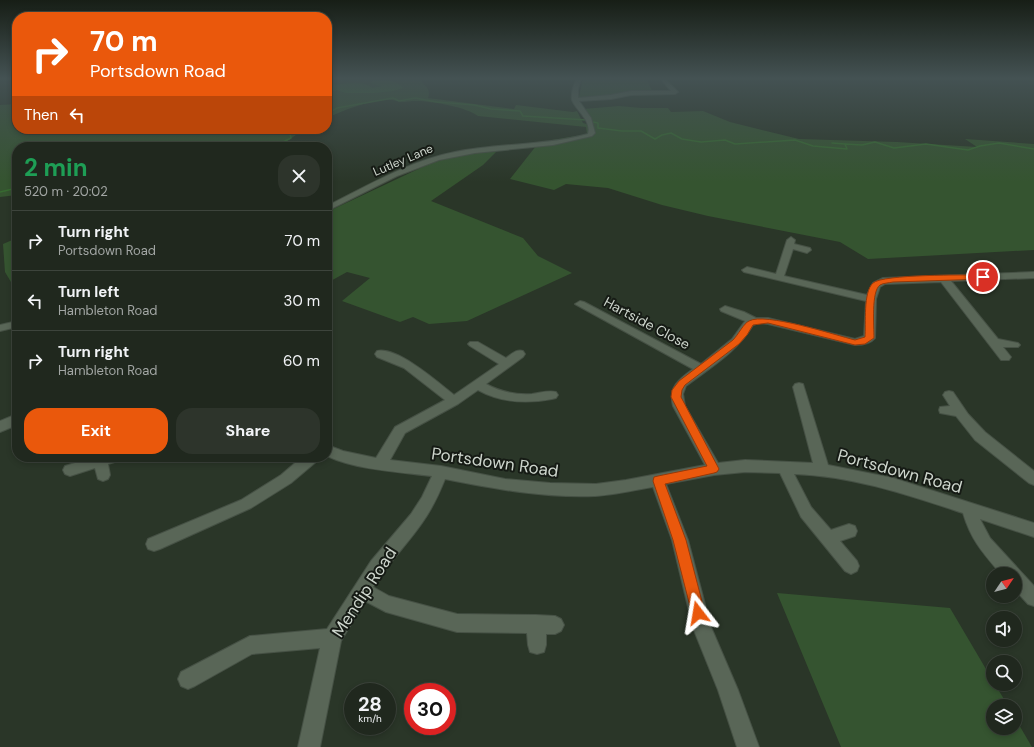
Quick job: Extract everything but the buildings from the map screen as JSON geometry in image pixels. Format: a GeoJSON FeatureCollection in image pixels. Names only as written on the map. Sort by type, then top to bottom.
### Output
{"type":"FeatureCollection","features":[{"type":"Feature","properties":{"kind":"street","name":"Lutley Lane"},"geometry":{"type":"LineString","coordinates":[[332,207],[404,170],[437,158],[469,152],[559,142],[590,135],[592,133],[592,124],[584,113]]}},
{"type":"Feature","properties":{"kind":"street"},"geometry":{"type":"LineString","coordinates":[[779,278],[790,243],[807,250]]}},
{"type":"Feature","properties":{"kind":"street"},"geometry":{"type":"LineString","coordinates":[[747,270],[870,299]]}},
{"type":"Feature","properties":{"kind":"street"},"geometry":{"type":"LineString","coordinates":[[714,469],[676,397],[677,390],[682,383],[700,368],[736,342],[750,323],[754,321],[768,320],[855,342],[862,342],[869,338],[870,299],[876,285],[883,281],[1034,275]]}},
{"type":"Feature","properties":{"kind":"street"},"geometry":{"type":"LineString","coordinates":[[1023,276],[1034,285]]}},
{"type":"Feature","properties":{"kind":"street"},"geometry":{"type":"LineString","coordinates":[[943,278],[1005,357]]}},
{"type":"Feature","properties":{"kind":"street","name":"Hartside Close"},"geometry":{"type":"LineString","coordinates":[[580,304],[700,368]]}},
{"type":"Feature","properties":{"kind":"street"},"geometry":{"type":"LineString","coordinates":[[725,309],[754,321]]}},
{"type":"Feature","properties":{"kind":"street"},"geometry":{"type":"LineString","coordinates":[[0,328],[12,325]]}},
{"type":"Feature","properties":{"kind":"street"},"geometry":{"type":"LineString","coordinates":[[994,342],[1014,345]]}},
{"type":"Feature","properties":{"kind":"street"},"geometry":{"type":"LineString","coordinates":[[474,344],[507,364]]}},
{"type":"Feature","properties":{"kind":"street"},"geometry":{"type":"LineString","coordinates":[[381,354],[408,366],[454,401]]}},
{"type":"Feature","properties":{"kind":"street"},"geometry":{"type":"LineString","coordinates":[[380,464],[400,430],[454,401],[519,354]]}},
{"type":"Feature","properties":{"kind":"street"},"geometry":{"type":"LineString","coordinates":[[478,385],[490,392],[504,397],[532,399],[552,395]]}},
{"type":"Feature","properties":{"kind":"street"},"geometry":{"type":"LineString","coordinates":[[799,387],[822,469]]}},
{"type":"Feature","properties":{"kind":"street"},"geometry":{"type":"LineString","coordinates":[[949,395],[959,412],[980,436],[1034,479]]}},
{"type":"Feature","properties":{"kind":"street"},"geometry":{"type":"LineString","coordinates":[[944,410],[959,412]]}},
{"type":"Feature","properties":{"kind":"street"},"geometry":{"type":"LineString","coordinates":[[0,427],[12,421]]}},
{"type":"Feature","properties":{"kind":"street","name":"Portsdown Road"},"geometry":{"type":"LineString","coordinates":[[332,452],[340,456],[380,464],[441,472],[505,485],[550,489],[596,490],[658,481],[714,469],[745,466],[822,469],[893,484],[1034,530]]}},
{"type":"Feature","properties":{"kind":"street"},"geometry":{"type":"LineString","coordinates":[[154,544],[246,504],[286,479],[306,462]]}},
{"type":"Feature","properties":{"kind":"street"},"geometry":{"type":"LineString","coordinates":[[70,470],[106,464]]}},
{"type":"Feature","properties":{"kind":"street"},"geometry":{"type":"LineString","coordinates":[[784,467],[806,512],[851,566]]}},
{"type":"Feature","properties":{"kind":"street","name":"Mendip Road"},"geometry":{"type":"LineString","coordinates":[[309,747],[332,638],[377,566],[416,519],[428,501],[441,472]]}},
{"type":"Feature","properties":{"kind":"street"},"geometry":{"type":"LineString","coordinates":[[658,481],[680,540],[702,628],[728,690],[748,747]]}},
{"type":"Feature","properties":{"kind":"street"},"geometry":{"type":"LineString","coordinates":[[970,508],[974,527],[984,543],[1006,567]]}},
{"type":"Feature","properties":{"kind":"street"},"geometry":{"type":"LineString","coordinates":[[828,538],[850,531]]}},
{"type":"Feature","properties":{"kind":"street"},"geometry":{"type":"LineString","coordinates":[[1022,585],[1034,598]]}},
{"type":"Feature","properties":{"kind":"street"},"geometry":{"type":"LineString","coordinates":[[362,590],[386,604],[457,623],[555,625]]}},
{"type":"Feature","properties":{"kind":"street"},"geometry":{"type":"LineString","coordinates":[[536,624],[537,645]]}},
{"type":"Feature","properties":{"kind":"street"},"geometry":{"type":"LineString","coordinates":[[188,679],[250,645],[270,642],[332,638]]}},
{"type":"Feature","properties":{"kind":"shaded area"},"geometry":{"type":"Polygon","coordinates":[[[0,113],[12,113],[12,134],[298,134],[286,142],[12,142],[12,196],[0,197],[0,113]]]}},
{"type":"Feature","properties":{"kind":"shaded area"},"geometry":{"type":"Polygon","coordinates":[[[332,113],[339,113],[332,116],[332,113]]]}},
{"type":"Feature","properties":{"kind":"shaded area"},"geometry":{"type":"Polygon","coordinates":[[[473,113],[578,113],[583,123],[594,126],[585,113],[708,113],[730,122],[799,139],[897,142],[977,147],[965,139],[1034,144],[1034,250],[868,259],[840,242],[708,216],[662,205],[608,188],[566,184],[554,190],[510,179],[536,146],[549,145],[552,140],[587,134],[586,127],[478,116],[473,113]]]}},
{"type":"Feature","properties":{"kind":"shaded area"},"geometry":{"type":"Polygon","coordinates":[[[474,151],[496,152],[483,165],[431,201],[523,238],[538,256],[572,273],[467,321],[429,324],[413,317],[400,322],[342,301],[370,278],[347,272],[332,280],[332,210],[431,163],[474,151]]]}},
{"type":"Feature","properties":{"kind":"shaded area"},"geometry":{"type":"Polygon","coordinates":[[[12,240],[12,282],[5,272],[3,244],[12,240]]]}},
{"type":"Feature","properties":{"kind":"shaded area"},"geometry":{"type":"Polygon","coordinates":[[[777,593],[950,608],[986,669],[986,691],[999,691],[1004,699],[986,699],[986,735],[1022,735],[1022,730],[1032,747],[841,747],[777,593]]]}},
{"type":"Feature","properties":{"kind":"waterway"},"geometry":{"type":"LineString","coordinates":[[521,113],[523,116],[587,120]]}},
{"type":"Feature","properties":{"kind":"waterway"},"geometry":{"type":"LineString","coordinates":[[593,122],[598,123],[598,128],[622,131],[641,131],[655,139],[662,135],[671,133],[682,139],[701,142],[725,140],[735,144],[795,140],[813,146],[847,149],[845,144]]}},
{"type":"Feature","properties":{"kind":"waterway"},"geometry":{"type":"LineString","coordinates":[[283,142],[291,138],[290,134]]}},
{"type":"Feature","properties":{"kind":"waterway"},"geometry":{"type":"LineString","coordinates":[[845,144],[862,145],[875,142],[894,148],[926,144],[968,150],[980,146],[999,143],[1034,149]]}},
{"type":"Feature","properties":{"kind":"waterway"},"geometry":{"type":"LineString","coordinates":[[832,143],[845,144]]}},
{"type":"Feature","properties":{"kind":"waterway"},"geometry":{"type":"LineString","coordinates":[[0,192],[12,189]]}},
{"type":"Feature","properties":{"kind":"route"},"geometry":{"type":"LineString","coordinates":[[698,613],[680,540],[658,481],[714,469],[676,397],[677,390],[682,383],[736,342],[750,323],[754,321],[768,320],[855,342],[862,342],[869,338],[870,299],[873,290],[879,283],[893,280],[983,277]]}}]}
